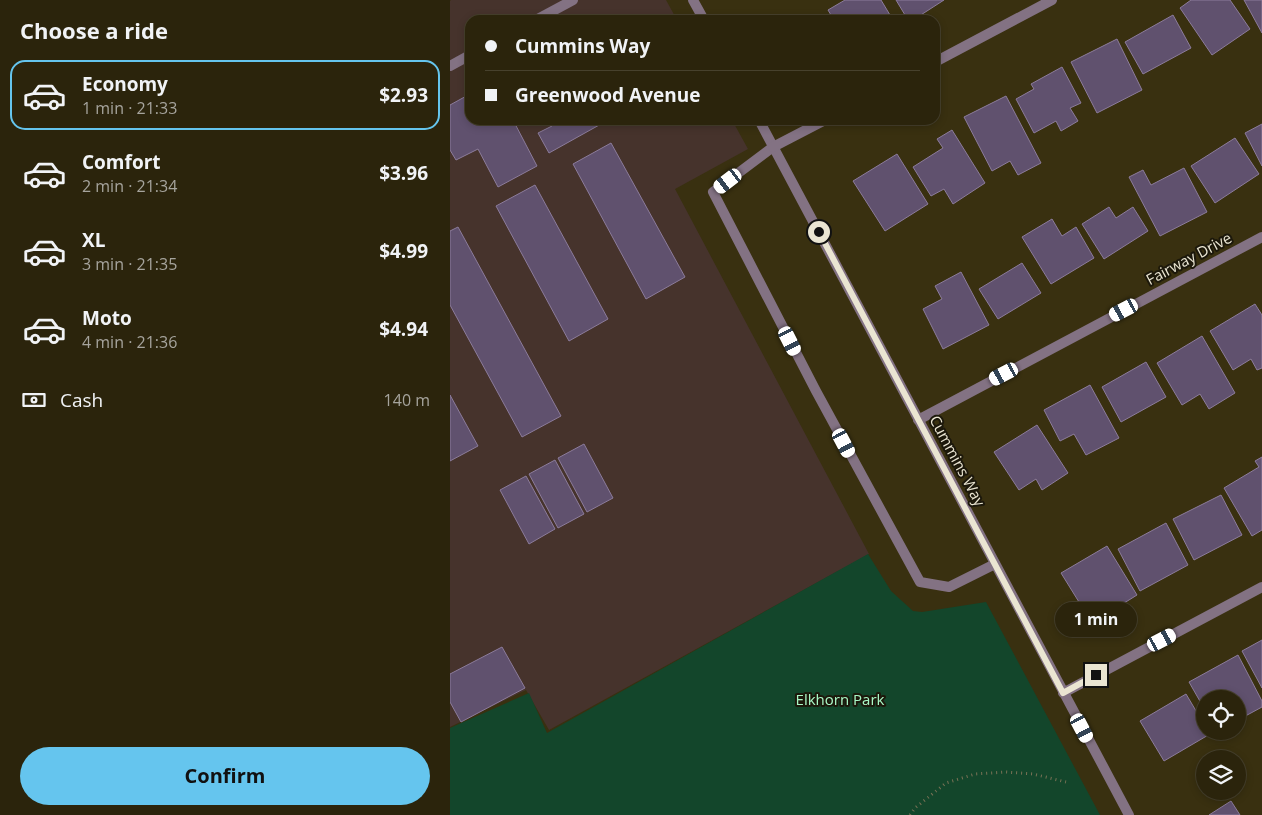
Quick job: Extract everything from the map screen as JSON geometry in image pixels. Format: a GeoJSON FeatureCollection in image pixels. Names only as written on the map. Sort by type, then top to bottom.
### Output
{"type":"FeatureCollection","features":[{"type":"Feature","properties":{"kind":"street"},"geometry":{"type":"LineString","coordinates":[[545,15],[573,0]]}},
{"type":"Feature","properties":{"kind":"street"},"geometry":{"type":"LineString","coordinates":[[693,0],[701,15]]}},
{"type":"Feature","properties":{"kind":"street"},"geometry":{"type":"LineString","coordinates":[[940,59],[1052,0]]}},
{"type":"Feature","properties":{"kind":"street"},"geometry":{"type":"LineString","coordinates":[[450,66],[465,58]]}},
{"type":"Feature","properties":{"kind":"street","name":"Cummins Way"},"geometry":{"type":"LineString","coordinates":[[762,125],[1129,815]]}},
{"type":"Feature","properties":{"kind":"street"},"geometry":{"type":"LineString","coordinates":[[816,125],[774,147],[713,192],[816,391],[920,582],[949,586],[994,564]]}},
{"type":"Feature","properties":{"kind":"street","name":"Fairway Drive"},"geometry":{"type":"LineString","coordinates":[[918,420],[1262,237]]}},
{"type":"Feature","properties":{"kind":"street"},"geometry":{"type":"LineString","coordinates":[[1063,693],[1262,587]]}},
{"type":"Feature","properties":{"kind":"path"},"geometry":{"type":"LineString","coordinates":[[910,815],[914,808],[946,783],[975,774],[1006,772],[1033,774],[1066,782]]}},
{"type":"Feature","properties":{"kind":"shaded area"},"geometry":{"type":"Polygon","coordinates":[[[666,0],[674,15],[465,15],[465,125],[735,125],[748,149],[675,189],[869,554],[549,730],[526,690],[450,727],[450,1],[666,0]]]}},
{"type":"Feature","properties":{"kind":"green space","name":"Elkhorn Park"},"geometry":{"type":"Polygon","coordinates":[[[868,554],[891,591],[913,611],[922,612],[986,602],[1100,815],[450,815],[450,728],[529,693],[547,733],[868,554]]]}},
{"type":"Feature","properties":{"kind":"building"},"geometry":{"type":"Polygon","coordinates":[[[845,0],[881,0],[890,15],[831,15],[828,10],[845,0]]]}},
{"type":"Feature","properties":{"kind":"building"},"geometry":{"type":"Polygon","coordinates":[[[896,0],[944,0],[921,15],[905,15],[896,0]]]}},
{"type":"Feature","properties":{"kind":"building"},"geometry":{"type":"Polygon","coordinates":[[[1191,0],[1230,0],[1250,29],[1212,55],[1180,8],[1191,0]]]}},
{"type":"Feature","properties":{"kind":"building"},"geometry":{"type":"Polygon","coordinates":[[[1244,0],[1262,0],[1262,33],[1244,0]]]}},
{"type":"Feature","properties":{"kind":"building"},"geometry":{"type":"Polygon","coordinates":[[[1173,15],[1191,48],[1143,74],[1125,42],[1173,15]]]}},
{"type":"Feature","properties":{"kind":"building"},"geometry":{"type":"Polygon","coordinates":[[[1117,39],[1142,90],[1097,113],[1071,62],[1117,39]]]}},
{"type":"Feature","properties":{"kind":"building"},"geometry":{"type":"Polygon","coordinates":[[[1062,67],[1081,103],[1070,108],[1078,121],[1061,131],[1056,121],[1034,133],[1016,99],[1034,89],[1031,84],[1062,67]]]}},
{"type":"Feature","properties":{"kind":"building"},"geometry":{"type":"Polygon","coordinates":[[[1006,96],[1041,163],[1018,175],[1010,161],[992,171],[964,117],[1006,96]]]}},
{"type":"Feature","properties":{"kind":"building"},"geometry":{"type":"Polygon","coordinates":[[[465,97],[465,125],[516,125],[537,166],[498,187],[478,149],[456,160],[450,150],[450,105],[465,97]]]}},
{"type":"Feature","properties":{"kind":"building"},"geometry":{"type":"Polygon","coordinates":[[[1262,124],[1262,166],[1245,133],[1262,124]]]}},
{"type":"Feature","properties":{"kind":"building"},"geometry":{"type":"Polygon","coordinates":[[[599,125],[549,153],[538,133],[552,126],[599,125]]]}},
{"type":"Feature","properties":{"kind":"building"},"geometry":{"type":"Polygon","coordinates":[[[952,130],[985,183],[953,204],[944,189],[931,196],[913,167],[943,148],[937,139],[952,130]]]}},
{"type":"Feature","properties":{"kind":"building"},"geometry":{"type":"Polygon","coordinates":[[[1235,138],[1259,174],[1215,203],[1191,166],[1235,138]]]}},
{"type":"Feature","properties":{"kind":"building"},"geometry":{"type":"Polygon","coordinates":[[[611,143],[685,277],[646,299],[573,164],[611,143]]]}},
{"type":"Feature","properties":{"kind":"building"},"geometry":{"type":"Polygon","coordinates":[[[897,154],[928,204],[885,231],[853,181],[897,154]]]}},
{"type":"Feature","properties":{"kind":"building"},"geometry":{"type":"Polygon","coordinates":[[[1184,168],[1207,212],[1160,236],[1129,177],[1143,170],[1151,185],[1184,168]]]}},
{"type":"Feature","properties":{"kind":"building"},"geometry":{"type":"Polygon","coordinates":[[[535,185],[608,319],[569,341],[496,206],[535,185]]]}},
{"type":"Feature","properties":{"kind":"building"},"geometry":{"type":"Polygon","coordinates":[[[1109,207],[1116,218],[1133,207],[1148,231],[1104,259],[1082,224],[1109,207]]]}},
{"type":"Feature","properties":{"kind":"building"},"geometry":{"type":"Polygon","coordinates":[[[1052,219],[1062,236],[1076,227],[1094,258],[1051,284],[1022,237],[1052,219]]]}},
{"type":"Feature","properties":{"kind":"building"},"geometry":{"type":"Polygon","coordinates":[[[458,227],[561,416],[522,437],[450,305],[450,231],[458,227]]]}},
{"type":"Feature","properties":{"kind":"building"},"geometry":{"type":"Polygon","coordinates":[[[1022,263],[1041,293],[998,319],[979,289],[1022,263]]]}},
{"type":"Feature","properties":{"kind":"building"},"geometry":{"type":"Polygon","coordinates":[[[961,272],[989,325],[943,349],[923,309],[942,299],[935,286],[961,272]]]}},
{"type":"Feature","properties":{"kind":"building"},"geometry":{"type":"Polygon","coordinates":[[[1255,304],[1262,315],[1262,368],[1257,370],[1251,359],[1233,370],[1210,331],[1255,304]]]}},
{"type":"Feature","properties":{"kind":"building"},"geometry":{"type":"Polygon","coordinates":[[[1202,336],[1235,393],[1209,409],[1200,394],[1182,405],[1157,363],[1202,336]]]}},
{"type":"Feature","properties":{"kind":"building"},"geometry":{"type":"Polygon","coordinates":[[[1146,362],[1166,397],[1121,422],[1102,387],[1146,362]]]}},
{"type":"Feature","properties":{"kind":"building"},"geometry":{"type":"Polygon","coordinates":[[[1090,385],[1119,438],[1086,455],[1074,434],[1060,441],[1044,410],[1090,385]]]}},
{"type":"Feature","properties":{"kind":"building"},"geometry":{"type":"Polygon","coordinates":[[[450,395],[478,446],[450,461],[450,395]]]}},
{"type":"Feature","properties":{"kind":"building"},"geometry":{"type":"Polygon","coordinates":[[[1037,425],[1068,473],[1042,490],[1036,479],[1019,490],[994,452],[1037,425]]]}},
{"type":"Feature","properties":{"kind":"building"},"geometry":{"type":"Polygon","coordinates":[[[584,444],[613,498],[587,512],[558,458],[584,444]]]}},
{"type":"Feature","properties":{"kind":"building"},"geometry":{"type":"Polygon","coordinates":[[[1262,457],[1262,530],[1252,536],[1224,488],[1259,467],[1255,461],[1262,457]]]}},
{"type":"Feature","properties":{"kind":"building"},"geometry":{"type":"Polygon","coordinates":[[[555,460],[584,514],[558,528],[529,474],[555,460]]]}},
{"type":"Feature","properties":{"kind":"building"},"geometry":{"type":"Polygon","coordinates":[[[526,476],[555,529],[529,544],[500,490],[526,476]]]}},
{"type":"Feature","properties":{"kind":"building"},"geometry":{"type":"Polygon","coordinates":[[[1221,495],[1242,535],[1194,560],[1173,519],[1221,495]]]}},
{"type":"Feature","properties":{"kind":"building"},"geometry":{"type":"Polygon","coordinates":[[[1166,523],[1188,565],[1140,591],[1118,549],[1166,523]]]}},
{"type":"Feature","properties":{"kind":"building"},"geometry":{"type":"Polygon","coordinates":[[[1107,546],[1137,595],[1092,623],[1061,573],[1107,546]]]}},
{"type":"Feature","properties":{"kind":"building"},"geometry":{"type":"Polygon","coordinates":[[[1262,640],[1262,688],[1242,651],[1262,640]]]}},
{"type":"Feature","properties":{"kind":"building"},"geometry":{"type":"Polygon","coordinates":[[[502,647],[525,688],[461,722],[450,702],[450,674],[502,647]]]}},
{"type":"Feature","properties":{"kind":"building"},"geometry":{"type":"Polygon","coordinates":[[[1238,655],[1262,701],[1262,707],[1246,716],[1246,690],[1196,690],[1196,694],[1189,682],[1238,655]]]}},
{"type":"Feature","properties":{"kind":"building"},"geometry":{"type":"Polygon","coordinates":[[[1186,694],[1196,711],[1196,740],[1200,740],[1164,761],[1140,721],[1186,694]]]}},
{"type":"Feature","properties":{"kind":"building"},"geometry":{"type":"Polygon","coordinates":[[[1231,801],[1240,815],[1209,815],[1231,801]]]}},
{"type":"Feature","properties":{"kind":"route"},"geometry":{"type":"LineString","coordinates":[[819,232],[1063,693],[1096,675]]}}]}
